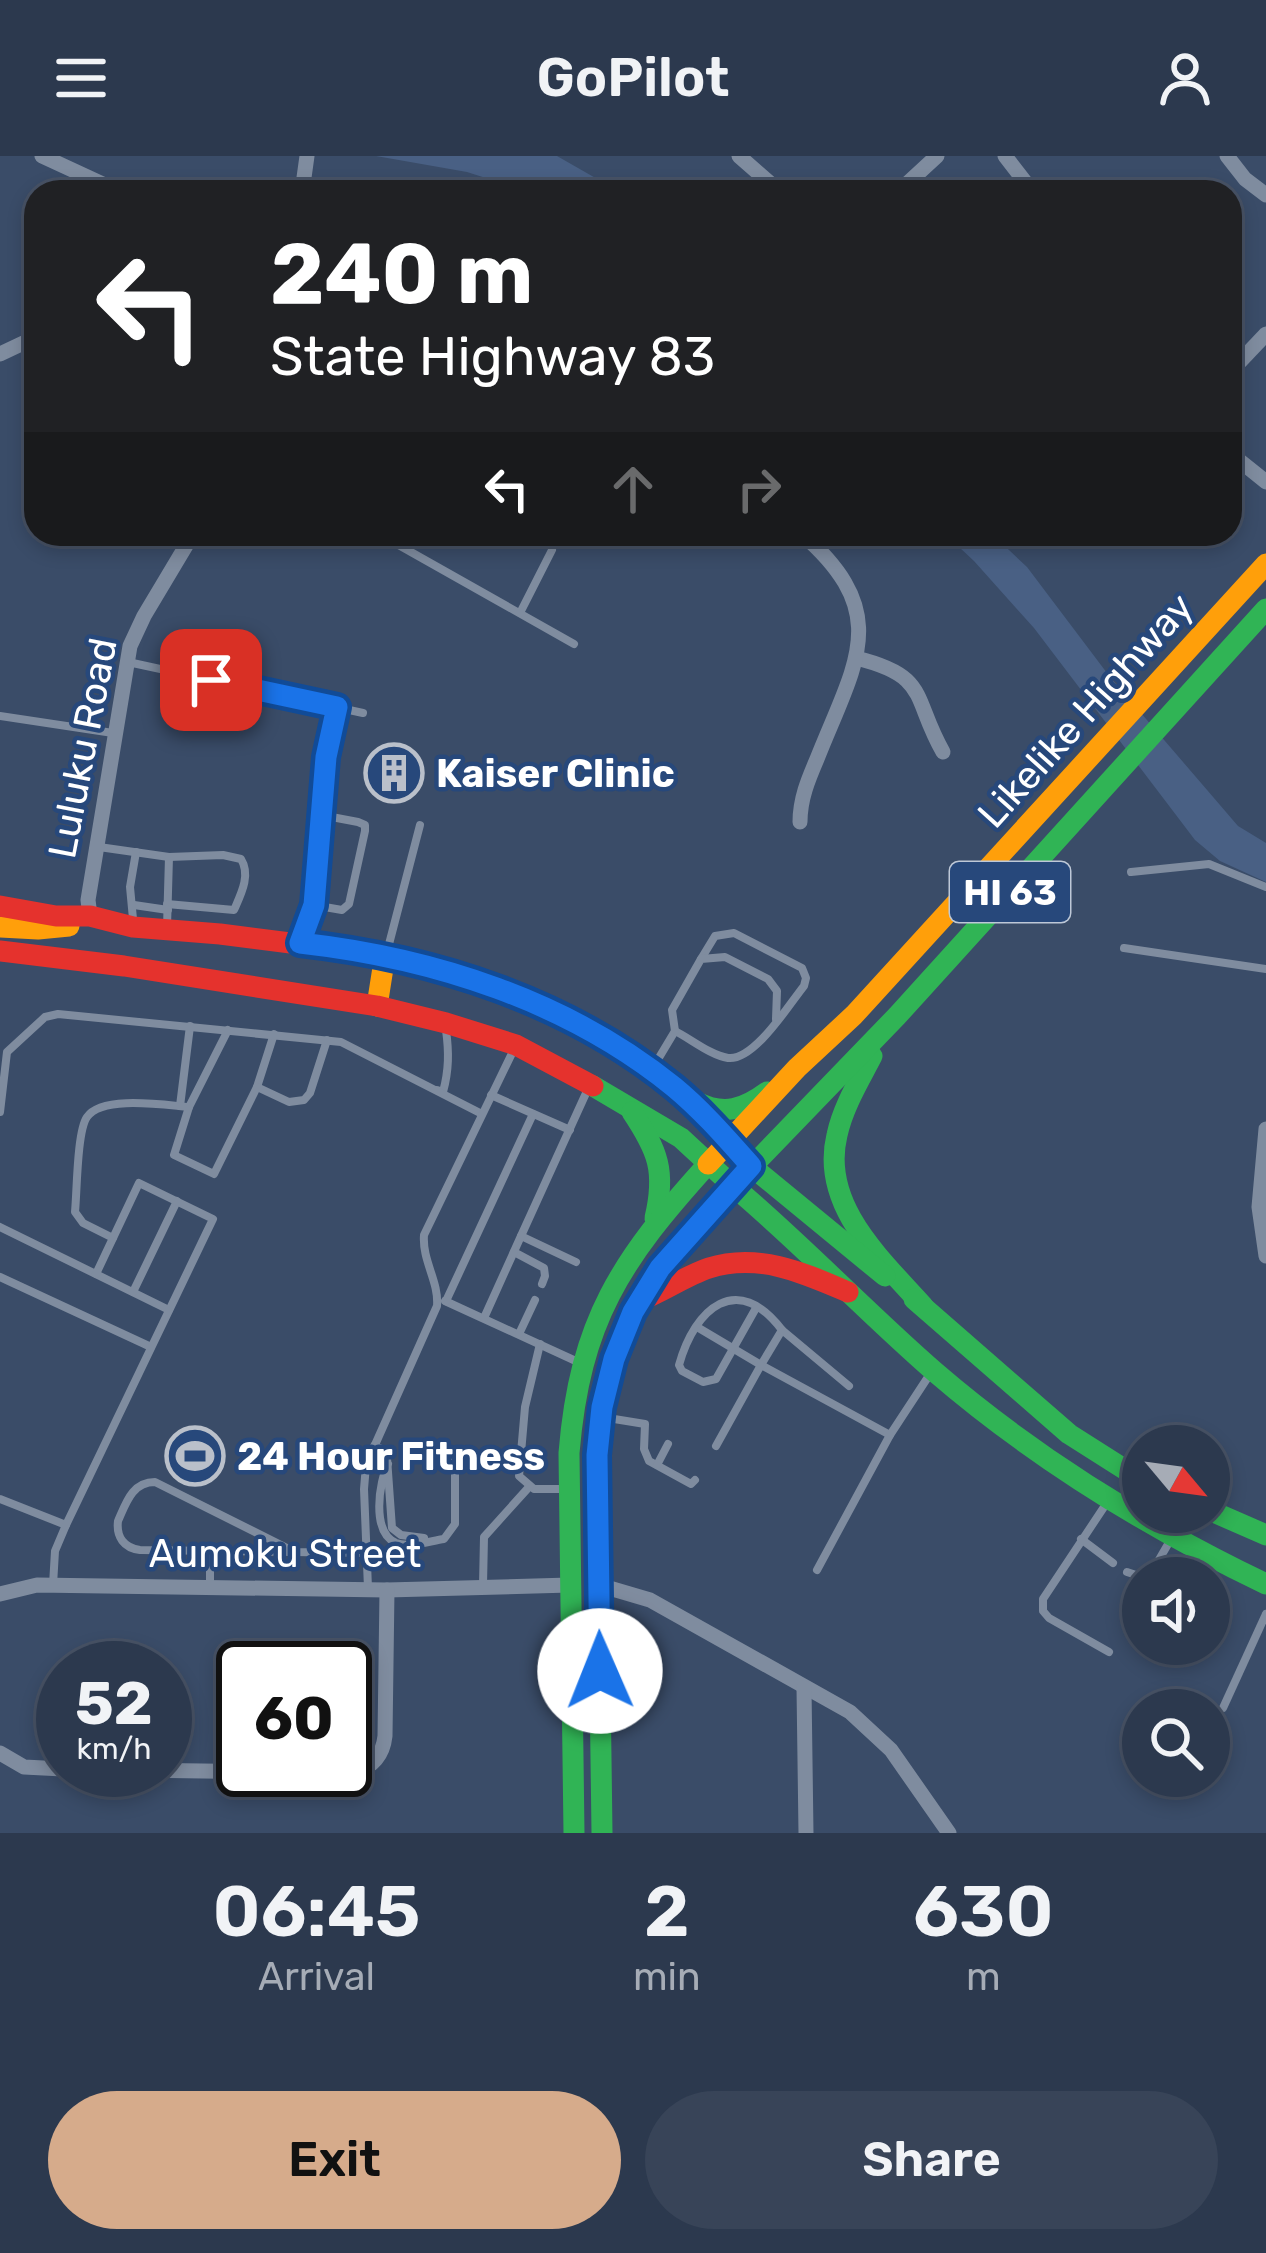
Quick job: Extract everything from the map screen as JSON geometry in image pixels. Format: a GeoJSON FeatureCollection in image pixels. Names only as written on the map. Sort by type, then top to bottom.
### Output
{"type":"FeatureCollection","features":[{"type":"Feature","properties":{"kind":"main road","name":"Likelike Highway"},"geometry":{"type":"LineString","coordinates":[[574,1833],[571,1426],[582,1364],[607,1297],[635,1249],[708,1164],[797,1068],[854,1015],[1266,564]]}},
{"type":"Feature","properties":{"kind":"main road","name":"Likelike Highway"},"geometry":{"type":"LineString","coordinates":[[602,1833],[597,1455],[614,1359],[639,1301],[676,1247],[892,1022],[1266,610]]}},
{"type":"Feature","properties":{"kind":"main road"},"geometry":{"type":"LineString","coordinates":[[0,906],[56,916],[167,914],[220,934],[386,956],[490,985],[561,1013],[712,1112],[749,1106],[797,1068]]}},
{"type":"Feature","properties":{"kind":"main road"},"geometry":{"type":"LineString","coordinates":[[0,927],[54,928],[76,925],[90,916]]}},
{"type":"Feature","properties":{"kind":"main road"},"geometry":{"type":"LineString","coordinates":[[90,916],[124,966]]}},
{"type":"Feature","properties":{"kind":"main road"},"geometry":{"type":"LineString","coordinates":[[0,951],[377,1006],[516,1045],[681,1138],[932,1370],[1051,1463],[1171,1538],[1266,1584]]}},
{"type":"Feature","properties":{"kind":"main road"},"geometry":{"type":"LineString","coordinates":[[377,1006],[386,956]]}},
{"type":"Feature","properties":{"kind":"main road"},"geometry":{"type":"LineString","coordinates":[[892,1022],[843,1110],[834,1137],[832,1175],[855,1229],[923,1306]]}},
{"type":"Feature","properties":{"kind":"main road"},"geometry":{"type":"LineString","coordinates":[[678,1090],[751,1166],[960,1337],[1069,1434],[1122,1468]]}},
{"type":"Feature","properties":{"kind":"main road"},"geometry":{"type":"LineString","coordinates":[[628,1105],[662,1166],[653,1226]]}},
{"type":"Feature","properties":{"kind":"main road"},"geometry":{"type":"LineString","coordinates":[[639,1301],[708,1268],[740,1262],[789,1267],[848,1292]]}},
{"type":"Feature","properties":{"kind":"main road"},"geometry":{"type":"LineString","coordinates":[[932,1370],[960,1337]]}},
{"type":"Feature","properties":{"kind":"main road"},"geometry":{"type":"LineString","coordinates":[[1230,1519],[1266,1535]]}},
{"type":"Feature","properties":{"kind":"main road"},"geometry":{"type":"LineString","coordinates":[[570,1585],[599,1585]]}},
{"type":"Feature","properties":{"kind":"street"},"geometry":{"type":"LineString","coordinates":[[42,156],[94,180]]}},
{"type":"Feature","properties":{"kind":"street"},"geometry":{"type":"LineString","coordinates":[[739,156],[766,180]]}},
{"type":"Feature","properties":{"kind":"street"},"geometry":{"type":"LineString","coordinates":[[911,180],[938,156]]}},
{"type":"Feature","properties":{"kind":"street"},"geometry":{"type":"LineString","coordinates":[[1005,156],[1024,180]]}},
{"type":"Feature","properties":{"kind":"street"},"geometry":{"type":"LineString","coordinates":[[1226,156],[1266,194]]}},
{"type":"Feature","properties":{"kind":"street"},"geometry":{"type":"LineString","coordinates":[[1242,359],[1266,334]]}},
{"type":"Feature","properties":{"kind":"street"},"geometry":{"type":"LineString","coordinates":[[1242,463],[1266,482]]}},
{"type":"Feature","properties":{"kind":"street","name":"Luluku Road"},"geometry":{"type":"LineString","coordinates":[[90,916],[88,900],[126,662],[144,616],[186,546]]}},
{"type":"Feature","properties":{"kind":"street"},"geometry":{"type":"LineString","coordinates":[[800,822],[803,793],[856,658],[859,621],[837,567],[815,546]]}},
{"type":"Feature","properties":{"kind":"street"},"geometry":{"type":"LineString","coordinates":[[856,658],[891,668],[908,681],[921,698],[943,752]]}},
{"type":"Feature","properties":{"kind":"street"},"geometry":{"type":"LineString","coordinates":[[1266,1129],[1259,1208],[1266,1256]]}},
{"type":"Feature","properties":{"kind":"street","name":"Aumoku Street"},"geometry":{"type":"LineString","coordinates":[[0,1594],[53,1585],[387,1590],[570,1585]]}},
{"type":"Feature","properties":{"kind":"street"},"geometry":{"type":"LineString","coordinates":[[599,1585],[650,1600],[850,1712],[878,1736],[949,1833]]}},
{"type":"Feature","properties":{"kind":"street"},"geometry":{"type":"LineString","coordinates":[[192,1771],[354,1773],[370,1766],[381,1753],[385,1736],[387,1590]]}},
{"type":"Feature","properties":{"kind":"street"},"geometry":{"type":"LineString","coordinates":[[804,1688],[806,1833]]}},
{"type":"Feature","properties":{"kind":"street"},"geometry":{"type":"LineString","coordinates":[[0,1753],[14,1763],[36,1768]]}},
{"type":"Feature","properties":{"kind":"lane"},"geometry":{"type":"LineString","coordinates":[[401,546],[574,644]]}},
{"type":"Feature","properties":{"kind":"lane"},"geometry":{"type":"LineString","coordinates":[[520,613],[552,550]]}},
{"type":"Feature","properties":{"kind":"lane"},"geometry":{"type":"LineString","coordinates":[[126,662],[363,713]]}},
{"type":"Feature","properties":{"kind":"lane"},"geometry":{"type":"LineString","coordinates":[[300,943],[314,905],[326,757],[337,707]]}},
{"type":"Feature","properties":{"kind":"lane"},"geometry":{"type":"LineString","coordinates":[[0,716],[115,733]]}},
{"type":"Feature","properties":{"kind":"lane"},"geometry":{"type":"LineString","coordinates":[[314,905],[342,910],[349,904],[365,831],[358,821],[321,814]]}},
{"type":"Feature","properties":{"kind":"lane"},"geometry":{"type":"LineString","coordinates":[[386,956],[420,825]]}},
{"type":"Feature","properties":{"kind":"lane"},"geometry":{"type":"LineString","coordinates":[[96,847],[169,857],[242,859],[243,890],[235,910],[167,914],[164,890],[169,857]]}},
{"type":"Feature","properties":{"kind":"lane"},"geometry":{"type":"LineString","coordinates":[[133,916],[130,887],[136,852]]}},
{"type":"Feature","properties":{"kind":"lane"},"geometry":{"type":"LineString","coordinates":[[1131,872],[1209,864],[1266,886]]}},
{"type":"Feature","properties":{"kind":"lane"},"geometry":{"type":"LineString","coordinates":[[130,887],[145,888]]}},
{"type":"Feature","properties":{"kind":"lane"},"geometry":{"type":"LineString","coordinates":[[220,934],[222,910]]}},
{"type":"Feature","properties":{"kind":"lane"},"geometry":{"type":"LineString","coordinates":[[651,1070],[675,1031],[672,1010],[715,936],[734,933],[802,968],[803,986],[751,1052],[722,1057],[675,1031]]}},
{"type":"Feature","properties":{"kind":"lane"},"geometry":{"type":"LineString","coordinates":[[1124,948],[1266,969]]}},
{"type":"Feature","properties":{"kind":"lane"},"geometry":{"type":"LineString","coordinates":[[701,959],[725,957],[768,979],[777,991],[776,1021]]}},
{"type":"Feature","properties":{"kind":"lane"},"geometry":{"type":"LineString","coordinates":[[0,1112],[7,1052],[49,1015],[347,1044],[482,1114]]}},
{"type":"Feature","properties":{"kind":"lane"},"geometry":{"type":"LineString","coordinates":[[436,1090],[443,1092],[449,1057],[446,1023]]}},
{"type":"Feature","properties":{"kind":"lane"},"geometry":{"type":"LineString","coordinates":[[190,1026],[185,1107],[174,1155],[214,1174],[256,1087],[274,1034]]}},
{"type":"Feature","properties":{"kind":"lane"},"geometry":{"type":"LineString","coordinates":[[185,1107],[228,1030]]}},
{"type":"Feature","properties":{"kind":"lane"},"geometry":{"type":"LineString","coordinates":[[256,1087],[289,1102],[304,1100],[327,1040]]}},
{"type":"Feature","properties":{"kind":"lane"},"geometry":{"type":"LineString","coordinates":[[516,1045],[424,1235],[424,1252],[442,1299],[582,1364]]}},
{"type":"Feature","properties":{"kind":"lane"},"geometry":{"type":"LineString","coordinates":[[484,1318],[590,1084]]}},
{"type":"Feature","properties":{"kind":"lane"},"geometry":{"type":"LineString","coordinates":[[491,1095],[570,1130]]}},
{"type":"Feature","properties":{"kind":"lane"},"geometry":{"type":"LineString","coordinates":[[113,1238],[83,1223],[75,1212],[84,1122],[93,1110],[110,1103],[185,1107]]}},
{"type":"Feature","properties":{"kind":"lane"},"geometry":{"type":"LineString","coordinates":[[368,1589],[364,1481],[374,1446],[533,1114]]}},
{"type":"Feature","properties":{"kind":"lane"},"geometry":{"type":"LineString","coordinates":[[53,1585],[55,1551],[66,1525],[213,1219],[139,1183],[96,1274]]}},
{"type":"Feature","properties":{"kind":"lane"},"geometry":{"type":"LineString","coordinates":[[133,1292],[177,1201]]}},
{"type":"Feature","properties":{"kind":"lane"},"geometry":{"type":"LineString","coordinates":[[0,1227],[170,1310]]}},
{"type":"Feature","properties":{"kind":"lane"},"geometry":{"type":"LineString","coordinates":[[521,1236],[576,1262]]}},
{"type":"Feature","properties":{"kind":"lane"},"geometry":{"type":"LineString","coordinates":[[514,1252],[541,1265],[544,1280],[557,1253]]}},
{"type":"Feature","properties":{"kind":"lane"},"geometry":{"type":"LineString","coordinates":[[0,1276],[152,1347]]}},
{"type":"Feature","properties":{"kind":"lane"},"geometry":{"type":"LineString","coordinates":[[756,1308],[716,1379],[703,1382],[682,1371],[681,1355],[697,1327],[713,1307],[729,1298],[743,1300],[773,1318],[849,1386]]}},
{"type":"Feature","properties":{"kind":"lane"},"geometry":{"type":"LineString","coordinates":[[519,1334],[535,1300]]}},
{"type":"Feature","properties":{"kind":"lane"},"geometry":{"type":"LineString","coordinates":[[697,1327],[890,1436]]}},
{"type":"Feature","properties":{"kind":"lane"},"geometry":{"type":"LineString","coordinates":[[716,1445],[782,1330]]}},
{"type":"Feature","properties":{"kind":"lane"},"geometry":{"type":"LineString","coordinates":[[540,1344],[520,1438],[519,1476],[540,1490],[569,1489]]}},
{"type":"Feature","properties":{"kind":"lane"},"geometry":{"type":"LineString","coordinates":[[817,1570],[932,1370]]}},
{"type":"Feature","properties":{"kind":"lane"},"geometry":{"type":"LineString","coordinates":[[601,1417],[645,1424],[646,1455],[691,1484],[695,1480]]}},
{"type":"Feature","properties":{"kind":"lane"},"geometry":{"type":"LineString","coordinates":[[657,1465],[668,1444]]}},
{"type":"Feature","properties":{"kind":"lane"},"geometry":{"type":"LineString","coordinates":[[374,1446],[385,1453],[388,1464],[392,1528],[400,1535],[438,1540],[455,1524],[454,1451]]}},
{"type":"Feature","properties":{"kind":"lane"},"geometry":{"type":"LineString","coordinates":[[295,1552],[155,1482],[136,1487],[118,1521],[118,1535],[127,1546],[140,1550],[295,1552],[366,1552]]}},
{"type":"Feature","properties":{"kind":"lane"},"geometry":{"type":"LineString","coordinates":[[483,1585],[484,1538],[529,1486]]}},
{"type":"Feature","properties":{"kind":"lane"},"geometry":{"type":"LineString","coordinates":[[0,1499],[66,1525]]}},
{"type":"Feature","properties":{"kind":"lane"},"geometry":{"type":"LineString","coordinates":[[1109,1499],[1043,1599],[1043,1611],[1049,1618],[1109,1652]]}},
{"type":"Feature","properties":{"kind":"lane"},"geometry":{"type":"LineString","coordinates":[[1160,1557],[1171,1538]]}},
{"type":"Feature","properties":{"kind":"lane"},"geometry":{"type":"LineString","coordinates":[[1081,1539],[1113,1563]]}},
{"type":"Feature","properties":{"kind":"lane"},"geometry":{"type":"LineString","coordinates":[[210,1551],[210,1587]]}},
{"type":"Feature","properties":{"kind":"lane"},"geometry":{"type":"LineString","coordinates":[[1230,1693],[1266,1614]]}},
{"type":"Feature","properties":{"kind":"water"},"geometry":{"type":"Polygon","coordinates":[[[376,156],[557,156],[599,180],[492,180],[376,156]]]}},
{"type":"Feature","properties":{"kind":"water"},"geometry":{"type":"Polygon","coordinates":[[[958,546],[1005,546],[1027,567],[1110,677],[1238,826],[1266,843],[1266,882],[1220,861],[1195,840],[1034,628],[958,546]]]}},
{"type":"Feature","properties":{"kind":"traffic: fast"},"geometry":{"type":"LineString","coordinates":[[733,1186],[897,1016],[1266,609]]}},
{"type":"Feature","properties":{"kind":"traffic: fast"},"geometry":{"type":"LineString","coordinates":[[872,1056],[837,1135],[837,1184],[845,1207],[872,1249],[923,1306]]}},
{"type":"Feature","properties":{"kind":"traffic: fast"},"geometry":{"type":"LineString","coordinates":[[593,1086],[681,1138],[733,1186],[678,1248],[638,1307],[603,1411],[597,1455],[602,1833]]}},
{"type":"Feature","properties":{"kind":"traffic: fast"},"geometry":{"type":"LineString","coordinates":[[697,1102],[734,1109],[767,1092]]}},
{"type":"Feature","properties":{"kind":"traffic: fast"},"geometry":{"type":"LineString","coordinates":[[632,1112],[657,1162],[660,1187],[655,1218]]}},
{"type":"Feature","properties":{"kind":"traffic: fast"},"geometry":{"type":"LineString","coordinates":[[574,1833],[569,1453],[583,1365],[595,1328],[629,1263],[708,1164]]}},
{"type":"Feature","properties":{"kind":"traffic: fast"},"geometry":{"type":"LineString","coordinates":[[751,1166],[885,1276]]}},
{"type":"Feature","properties":{"kind":"traffic: fast"},"geometry":{"type":"LineString","coordinates":[[733,1186],[935,1372],[1012,1433],[1135,1515],[1266,1584]]}},
{"type":"Feature","properties":{"kind":"traffic: fast"},"geometry":{"type":"LineString","coordinates":[[914,1299],[1069,1434],[1122,1468]]}},
{"type":"Feature","properties":{"kind":"traffic: fast"},"geometry":{"type":"LineString","coordinates":[[1230,1519],[1266,1535]]}},
{"type":"Feature","properties":{"kind":"traffic: slow"},"geometry":{"type":"LineString","coordinates":[[708,1164],[797,1068],[854,1015],[1266,564]]}},
{"type":"Feature","properties":{"kind":"traffic: slow"},"geometry":{"type":"LineString","coordinates":[[0,927],[69,926]]}},
{"type":"Feature","properties":{"kind":"traffic: slow"},"geometry":{"type":"LineString","coordinates":[[377,1006],[385,955]]}},
{"type":"Feature","properties":{"kind":"traffic: slow"},"geometry":{"type":"LineString","coordinates":[[585,1028],[678,1090],[751,1166]]}},
{"type":"Feature","properties":{"kind":"traffic: jam"},"geometry":{"type":"LineString","coordinates":[[0,906],[56,916],[90,916],[133,927],[385,955],[490,985],[561,1013],[585,1028]]}},
{"type":"Feature","properties":{"kind":"traffic: jam"},"geometry":{"type":"LineString","coordinates":[[0,951],[377,1006],[516,1045],[593,1086]]}},
{"type":"Feature","properties":{"kind":"traffic: jam"},"geometry":{"type":"LineString","coordinates":[[639,1301],[709,1268],[745,1262],[798,1272],[848,1292]]}},
{"type":"Feature","properties":{"kind":"place","name":"Kaiser Clinic"},"geometry":{"type":"Point","coordinates":[394,773]}},
{"type":"Feature","properties":{"kind":"place","name":"24 Hour Fitness"},"geometry":{"type":"Point","coordinates":[195,1456]}},
{"type":"Feature","properties":{"kind":"route"},"geometry":{"type":"LineString","coordinates":[[211,680],[337,707],[326,757],[314,905],[300,943],[416,963],[561,1013],[678,1090],[751,1166],[660,1268],[633,1312],[614,1359],[598,1431],[600,1671]]}}]}
